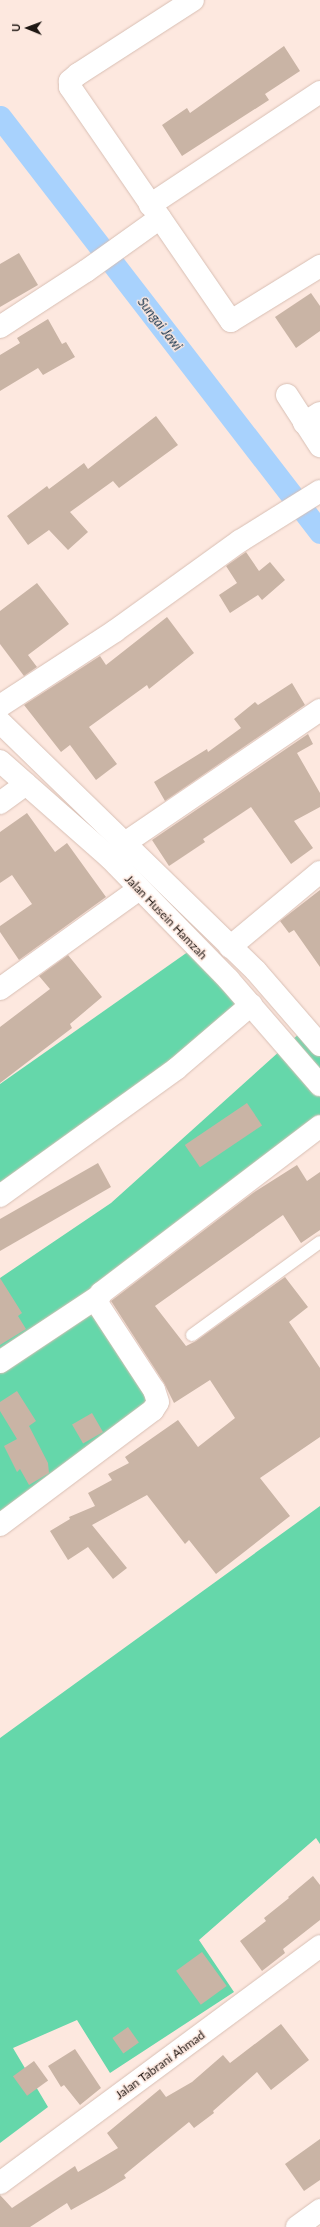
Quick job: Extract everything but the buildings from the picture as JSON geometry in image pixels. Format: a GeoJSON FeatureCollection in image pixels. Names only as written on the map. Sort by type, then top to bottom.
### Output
{"type":"FeatureCollection","features":[{"type":"Feature","properties":{"kind":"street"},"geometry":{"type":"LineString","coordinates":[[193,0],[78,74],[70,81],[70,87],[231,321],[320,266]]}},
{"type":"Feature","properties":{"kind":"street"},"geometry":{"type":"LineString","coordinates":[[0,328],[134,238],[155,212],[320,92]]}},
{"type":"Feature","properties":{"kind":"street"},"geometry":{"type":"LineString","coordinates":[[287,395],[312,418],[320,446]]}},
{"type":"Feature","properties":{"kind":"street"},"geometry":{"type":"LineString","coordinates":[[0,706],[115,631],[240,541],[320,491]]}},
{"type":"Feature","properties":{"kind":"street"},"geometry":{"type":"LineString","coordinates":[[125,843],[320,710]]}},
{"type":"Feature","properties":{"kind":"street","name":"Jalan Husein Hamzah"},"geometry":{"type":"LineString","coordinates":[[0,722],[256,971],[320,1045]]}},
{"type":"Feature","properties":{"kind":"street","name":"Jalan Husein Hamzah"},"geometry":{"type":"LineString","coordinates":[[0,761],[110,858],[229,980],[320,1086]]}},
{"type":"Feature","properties":{"kind":"street"},"geometry":{"type":"LineString","coordinates":[[0,803],[26,784]]}},
{"type":"Feature","properties":{"kind":"street"},"geometry":{"type":"LineString","coordinates":[[230,947],[320,872]]}},
{"type":"Feature","properties":{"kind":"street"},"geometry":{"type":"LineString","coordinates":[[0,989],[139,889]]}},
{"type":"Feature","properties":{"kind":"street"},"geometry":{"type":"LineString","coordinates":[[0,1196],[176,1069],[250,1005]]}},
{"type":"Feature","properties":{"kind":"street"},"geometry":{"type":"LineString","coordinates":[[0,1362],[98,1297],[101,1293],[320,1126]]}},
{"type":"Feature","properties":{"kind":"street"},"geometry":{"type":"LineString","coordinates":[[0,1525],[153,1410],[158,1402],[154,1390],[97,1303],[98,1297]]}},
{"type":"Feature","properties":{"kind":"street","name":"Jalan Tabrani Ahmad"},"geometry":{"type":"LineString","coordinates":[[0,2183],[320,1946]]}},
{"type":"Feature","properties":{"kind":"street"},"geometry":{"type":"LineString","coordinates":[[296,2227],[320,2210]]}},
{"type":"Feature","properties":{"kind":"lane"},"geometry":{"type":"LineString","coordinates":[[192,1335],[320,1242]]}},
{"type":"Feature","properties":{"kind":"green space"},"geometry":{"type":"Polygon","coordinates":[[[192,949],[251,1010],[0,1185],[0,1084],[192,949]]]}},
{"type":"Feature","properties":{"kind":"green space"},"geometry":{"type":"Polygon","coordinates":[[[301,1032],[320,1053],[320,1123],[89,1297],[153,1410],[0,1513],[0,1278],[111,1203],[301,1032]]]}},
{"type":"Feature","properties":{"kind":"green space"},"geometry":{"type":"Polygon","coordinates":[[[320,1506],[320,1844],[316,1838],[199,1940],[234,1992],[110,2073],[77,2020],[13,2048],[48,2107],[0,2143],[0,1738],[320,1506]]]}},
{"type":"Feature","properties":{"kind":"waterway","name":"Sungai Jawi"},"geometry":{"type":"LineString","coordinates":[[0,117],[320,532]]}}]}
